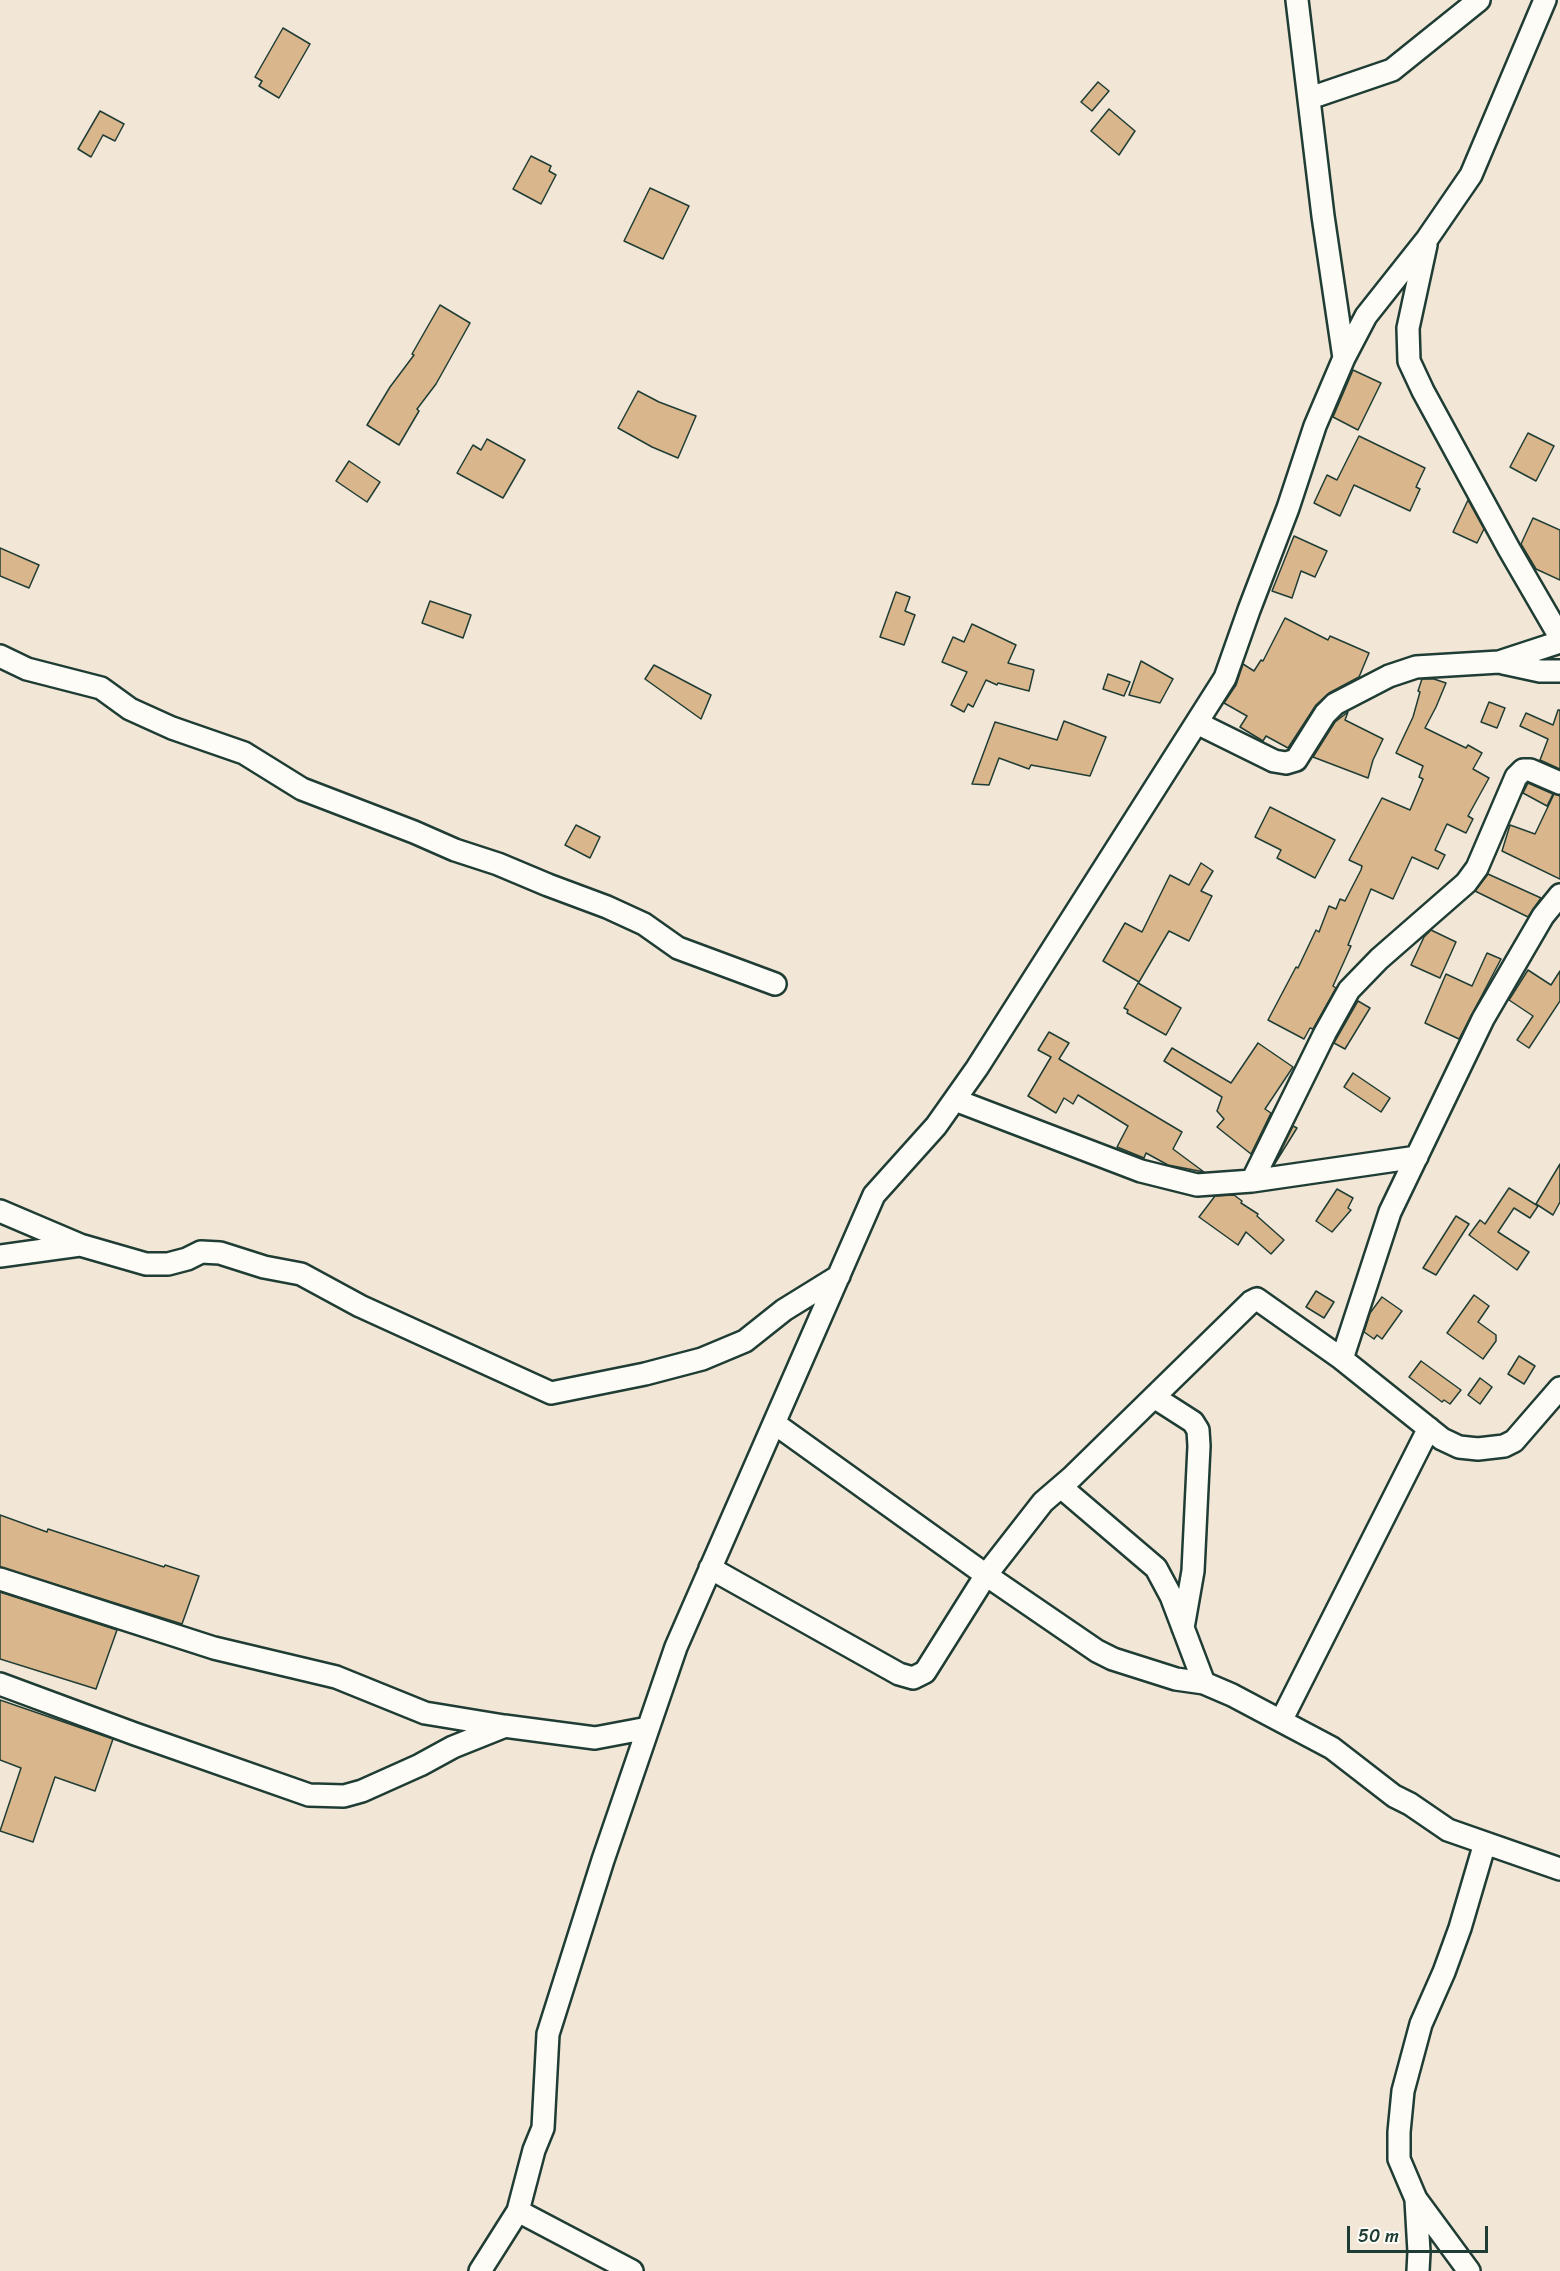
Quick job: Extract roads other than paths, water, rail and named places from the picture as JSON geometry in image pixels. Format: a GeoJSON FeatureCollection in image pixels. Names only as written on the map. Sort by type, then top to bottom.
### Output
{"type":"FeatureCollection","features":[{"type":"Feature","properties":{"kind":"street"},"geometry":{"type":"LineString","coordinates":[[1297,0],[1323,216],[1344,358]]}},
{"type":"Feature","properties":{"kind":"street"},"geometry":{"type":"LineString","coordinates":[[1310,98],[1392,70],[1479,0]]}},
{"type":"Feature","properties":{"kind":"street"},"geometry":{"type":"LineString","coordinates":[[480,2271],[518,2211],[534,2150],[543,2128],[548,2034],[603,1860],[676,1647],[874,1195],[955,1100],[1225,678],[1248,610],[1288,508],[1315,426],[1344,358],[1366,316],[1427,239],[1471,175],[1545,0]]}},
{"type":"Feature","properties":{"kind":"street"},"geometry":{"type":"LineString","coordinates":[[1427,239],[1408,328],[1409,361],[1451,444],[1560,637]]}},
{"type":"Feature","properties":{"kind":"street"},"geometry":{"type":"LineString","coordinates":[[1197,723],[1274,761],[1286,763],[1296,760],[1325,714],[1335,704],[1389,676],[1416,667],[1499,662],[1560,642]]}},
{"type":"Feature","properties":{"kind":"street"},"geometry":{"type":"LineString","coordinates":[[0,656],[27,669],[101,687],[130,709],[172,728],[244,753],[302,789],[414,832],[454,850],[498,864],[607,907],[644,924],[678,948],[775,984]]}},
{"type":"Feature","properties":{"kind":"street"},"geometry":{"type":"LineString","coordinates":[[1499,662],[1540,671],[1560,671]]}},
{"type":"Feature","properties":{"kind":"street"},"geometry":{"type":"LineString","coordinates":[[1251,1181],[1349,990],[1379,959],[1466,883],[1477,868],[1516,777],[1523,770],[1530,770],[1560,783]]}},
{"type":"Feature","properties":{"kind":"street"},"geometry":{"type":"LineString","coordinates":[[1342,1359],[1390,1212],[1483,1019],[1543,916],[1560,896]]}},
{"type":"Feature","properties":{"kind":"street"},"geometry":{"type":"LineString","coordinates":[[955,1100],[1141,1171],[1197,1185],[1251,1181],[1417,1156]]}},
{"type":"Feature","properties":{"kind":"street"},"geometry":{"type":"LineString","coordinates":[[0,1210],[80,1245],[146,1264],[168,1264],[201,1252],[220,1252],[264,1267],[302,1274],[360,1306],[551,1393],[645,1374],[702,1359],[745,1341],[784,1310],[839,1276]]}},
{"type":"Feature","properties":{"kind":"street"},"geometry":{"type":"LineString","coordinates":[[0,1256],[80,1245]]}},
{"type":"Feature","properties":{"kind":"street"},"geometry":{"type":"LineString","coordinates":[[710,1568],[899,1674],[913,1678],[925,1672],[986,1575],[1043,1502],[1251,1302],[1257,1299],[1342,1359],[1442,1439],[1459,1447],[1478,1449],[1504,1446],[1514,1441],[1560,1388]]}},
{"type":"Feature","properties":{"kind":"street"},"geometry":{"type":"LineString","coordinates":[[1154,1397],[1193,1422],[1198,1430],[1193,1571],[1183,1628]]}},
{"type":"Feature","properties":{"kind":"street"},"geometry":{"type":"LineString","coordinates":[[774,1423],[986,1575],[1097,1651],[1113,1659],[1176,1679],[1204,1683],[1232,1695],[1332,1748],[1394,1796],[1448,1830],[1560,1869]]}},
{"type":"Feature","properties":{"kind":"street"},"geometry":{"type":"LineString","coordinates":[[1281,1721],[1429,1428]]}},
{"type":"Feature","properties":{"kind":"street"},"geometry":{"type":"LineString","coordinates":[[1061,1487],[1156,1568],[1164,1579],[1204,1683]]}},
{"type":"Feature","properties":{"kind":"street"},"geometry":{"type":"LineString","coordinates":[[0,1579],[214,1648],[336,1677],[426,1713],[595,1738],[648,1728]]}},
{"type":"Feature","properties":{"kind":"street"},"geometry":{"type":"LineString","coordinates":[[0,1684],[309,1795],[344,1796],[362,1791],[420,1765],[453,1747],[504,1726]]}},
{"type":"Feature","properties":{"kind":"street"},"geometry":{"type":"LineString","coordinates":[[1469,2271],[1416,2199],[1399,2159],[1399,2132],[1403,2091],[1421,2024],[1460,1928],[1485,1843]]}},
{"type":"Feature","properties":{"kind":"street"},"geometry":{"type":"LineString","coordinates":[[1416,2199],[1418,2271]]}},
{"type":"Feature","properties":{"kind":"street"},"geometry":{"type":"LineString","coordinates":[[518,2211],[632,2271]]}}]}
